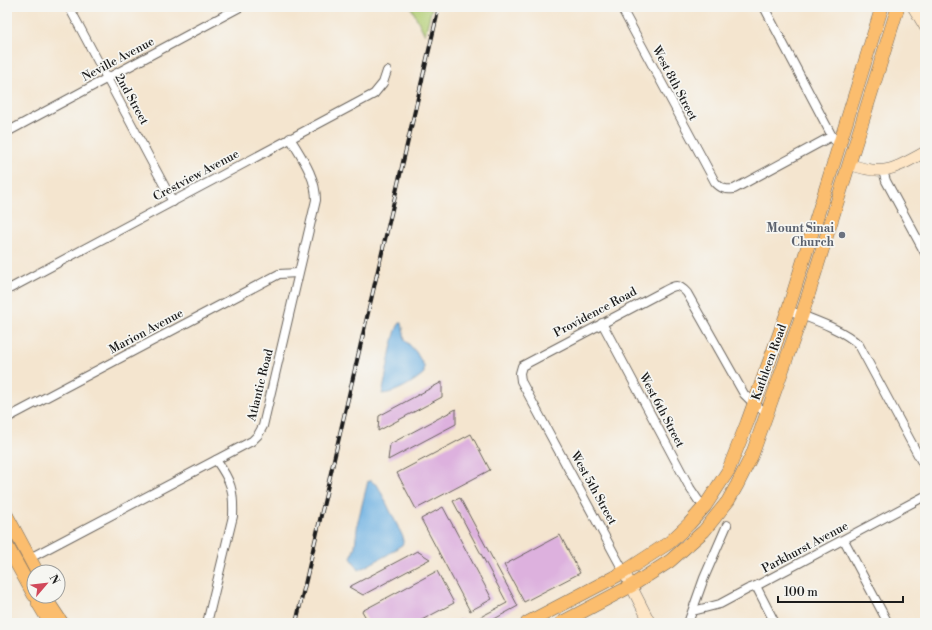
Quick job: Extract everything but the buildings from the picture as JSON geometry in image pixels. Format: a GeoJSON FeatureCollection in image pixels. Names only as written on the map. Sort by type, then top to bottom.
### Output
{"type":"FeatureCollection","features":[{"type":"Feature","properties":{"kind":"main road","name":"Kathleen Road"},"geometry":{"type":"LineString","coordinates":[[527,623],[624,572],[670,542],[705,506],[728,471],[788,310],[882,7]]}},
{"type":"Feature","properties":{"kind":"main road","name":"Kathleen Road"},"geometry":{"type":"LineString","coordinates":[[561,623],[631,586],[670,561],[704,531],[716,517],[728,501],[744,473],[752,455],[802,315],[898,7]]}},
{"type":"Feature","properties":{"kind":"main road"},"geometry":{"type":"LineString","coordinates":[[828,231],[826,220],[843,164],[842,156],[838,148]]}},
{"type":"Feature","properties":{"kind":"main road"},"geometry":{"type":"LineString","coordinates":[[7,516],[33,564]]}},
{"type":"Feature","properties":{"kind":"main road"},"geometry":{"type":"LineString","coordinates":[[7,531],[16,547],[22,554],[30,558]]}},
{"type":"Feature","properties":{"kind":"main road"},"geometry":{"type":"LineString","coordinates":[[7,546],[26,580]]}},
{"type":"Feature","properties":{"kind":"main road"},"geometry":{"type":"LineString","coordinates":[[17,564],[26,570]]}},
{"type":"Feature","properties":{"kind":"main road"},"geometry":{"type":"LineString","coordinates":[[39,604],[50,623]]}},
{"type":"Feature","properties":{"kind":"main road"},"geometry":{"type":"LineString","coordinates":[[49,604],[62,623]]}},
{"type":"Feature","properties":{"kind":"main road"},"geometry":{"type":"LineString","coordinates":[[54,604],[65,623]]}},
{"type":"Feature","properties":{"kind":"street","name":"2nd Street"},"geometry":{"type":"LineString","coordinates":[[70,7],[173,202]]}},
{"type":"Feature","properties":{"kind":"street","name":"Neville Avenue"},"geometry":{"type":"LineString","coordinates":[[7,132],[240,7]]}},
{"type":"Feature","properties":{"kind":"street","name":"West 8th Street"},"geometry":{"type":"LineString","coordinates":[[621,7],[708,170],[720,188],[727,190],[734,189],[832,136]]}},
{"type":"Feature","properties":{"kind":"street"},"geometry":{"type":"LineString","coordinates":[[764,7],[838,148]]}},
{"type":"Feature","properties":{"kind":"street"},"geometry":{"type":"LineString","coordinates":[[913,7],[925,27]]}},
{"type":"Feature","properties":{"kind":"street","name":"Crestview Avenue"},"geometry":{"type":"LineString","coordinates":[[7,290],[374,94],[383,83],[387,71]]}},
{"type":"Feature","properties":{"kind":"street","name":"Atlantic Road"},"geometry":{"type":"LineString","coordinates":[[30,558],[252,441],[258,435],[263,426],[316,200],[316,189],[313,180],[290,138]]}},
{"type":"Feature","properties":{"kind":"street"},"geometry":{"type":"LineString","coordinates":[[849,164],[862,169],[883,171],[898,167],[925,152]]}},
{"type":"Feature","properties":{"kind":"street"},"geometry":{"type":"LineString","coordinates":[[883,171],[886,181],[925,253]]}},
{"type":"Feature","properties":{"kind":"street","name":"Marion Avenue"},"geometry":{"type":"LineString","coordinates":[[7,418],[279,274],[298,273]]}},
{"type":"Feature","properties":{"kind":"street","name":"Providence Road"},"geometry":{"type":"LineString","coordinates":[[522,366],[675,285],[681,286],[687,293],[744,394],[754,404]]}},
{"type":"Feature","properties":{"kind":"street"},"geometry":{"type":"LineString","coordinates":[[788,310],[842,333],[859,345],[925,468]]}},
{"type":"Feature","properties":{"kind":"street","name":"West 6th Street"},"geometry":{"type":"LineString","coordinates":[[602,323],[690,488],[698,500],[705,506]]}},
{"type":"Feature","properties":{"kind":"street","name":"West 5th Street"},"geometry":{"type":"LineString","coordinates":[[522,366],[520,372],[521,381],[650,623]]}},
{"type":"Feature","properties":{"kind":"street"},"geometry":{"type":"LineString","coordinates":[[754,404],[767,413]]}},
{"type":"Feature","properties":{"kind":"street"},"geometry":{"type":"LineString","coordinates":[[208,623],[234,516],[232,487],[227,476],[216,460]]}},
{"type":"Feature","properties":{"kind":"street","name":"Parkhurst Avenue"},"geometry":{"type":"LineString","coordinates":[[693,611],[720,604],[925,496]]}},
{"type":"Feature","properties":{"kind":"street"},"geometry":{"type":"LineString","coordinates":[[688,623],[704,578],[727,525]]}},
{"type":"Feature","properties":{"kind":"street"},"geometry":{"type":"LineString","coordinates":[[844,540],[888,623]]}},
{"type":"Feature","properties":{"kind":"street"},"geometry":{"type":"LineString","coordinates":[[756,586],[775,623]]}},
{"type":"Feature","properties":{"kind":"green space"},"geometry":{"type":"Polygon","coordinates":[[[411,7],[432,7],[425,35],[411,7]]]}},
{"type":"Feature","properties":{"kind":"water"},"geometry":{"type":"Polygon","coordinates":[[[400,323],[402,323],[405,340],[416,352],[424,366],[424,373],[415,380],[393,392],[382,394],[394,336],[400,323]]]}},
{"type":"Feature","properties":{"kind":"water"},"geometry":{"type":"Polygon","coordinates":[[[368,481],[371,481],[378,486],[403,537],[403,544],[387,555],[359,570],[351,558],[355,546],[358,521],[368,481]]]}},
{"type":"Feature","properties":{"kind":"railway"},"geometry":{"type":"LineString","coordinates":[[296,623],[439,7]]}},
{"type":"Feature","properties":{"kind":"place","name":"Mount Sinai Church"},"geometry":{"type":"Point","coordinates":[842,235]}}]}
